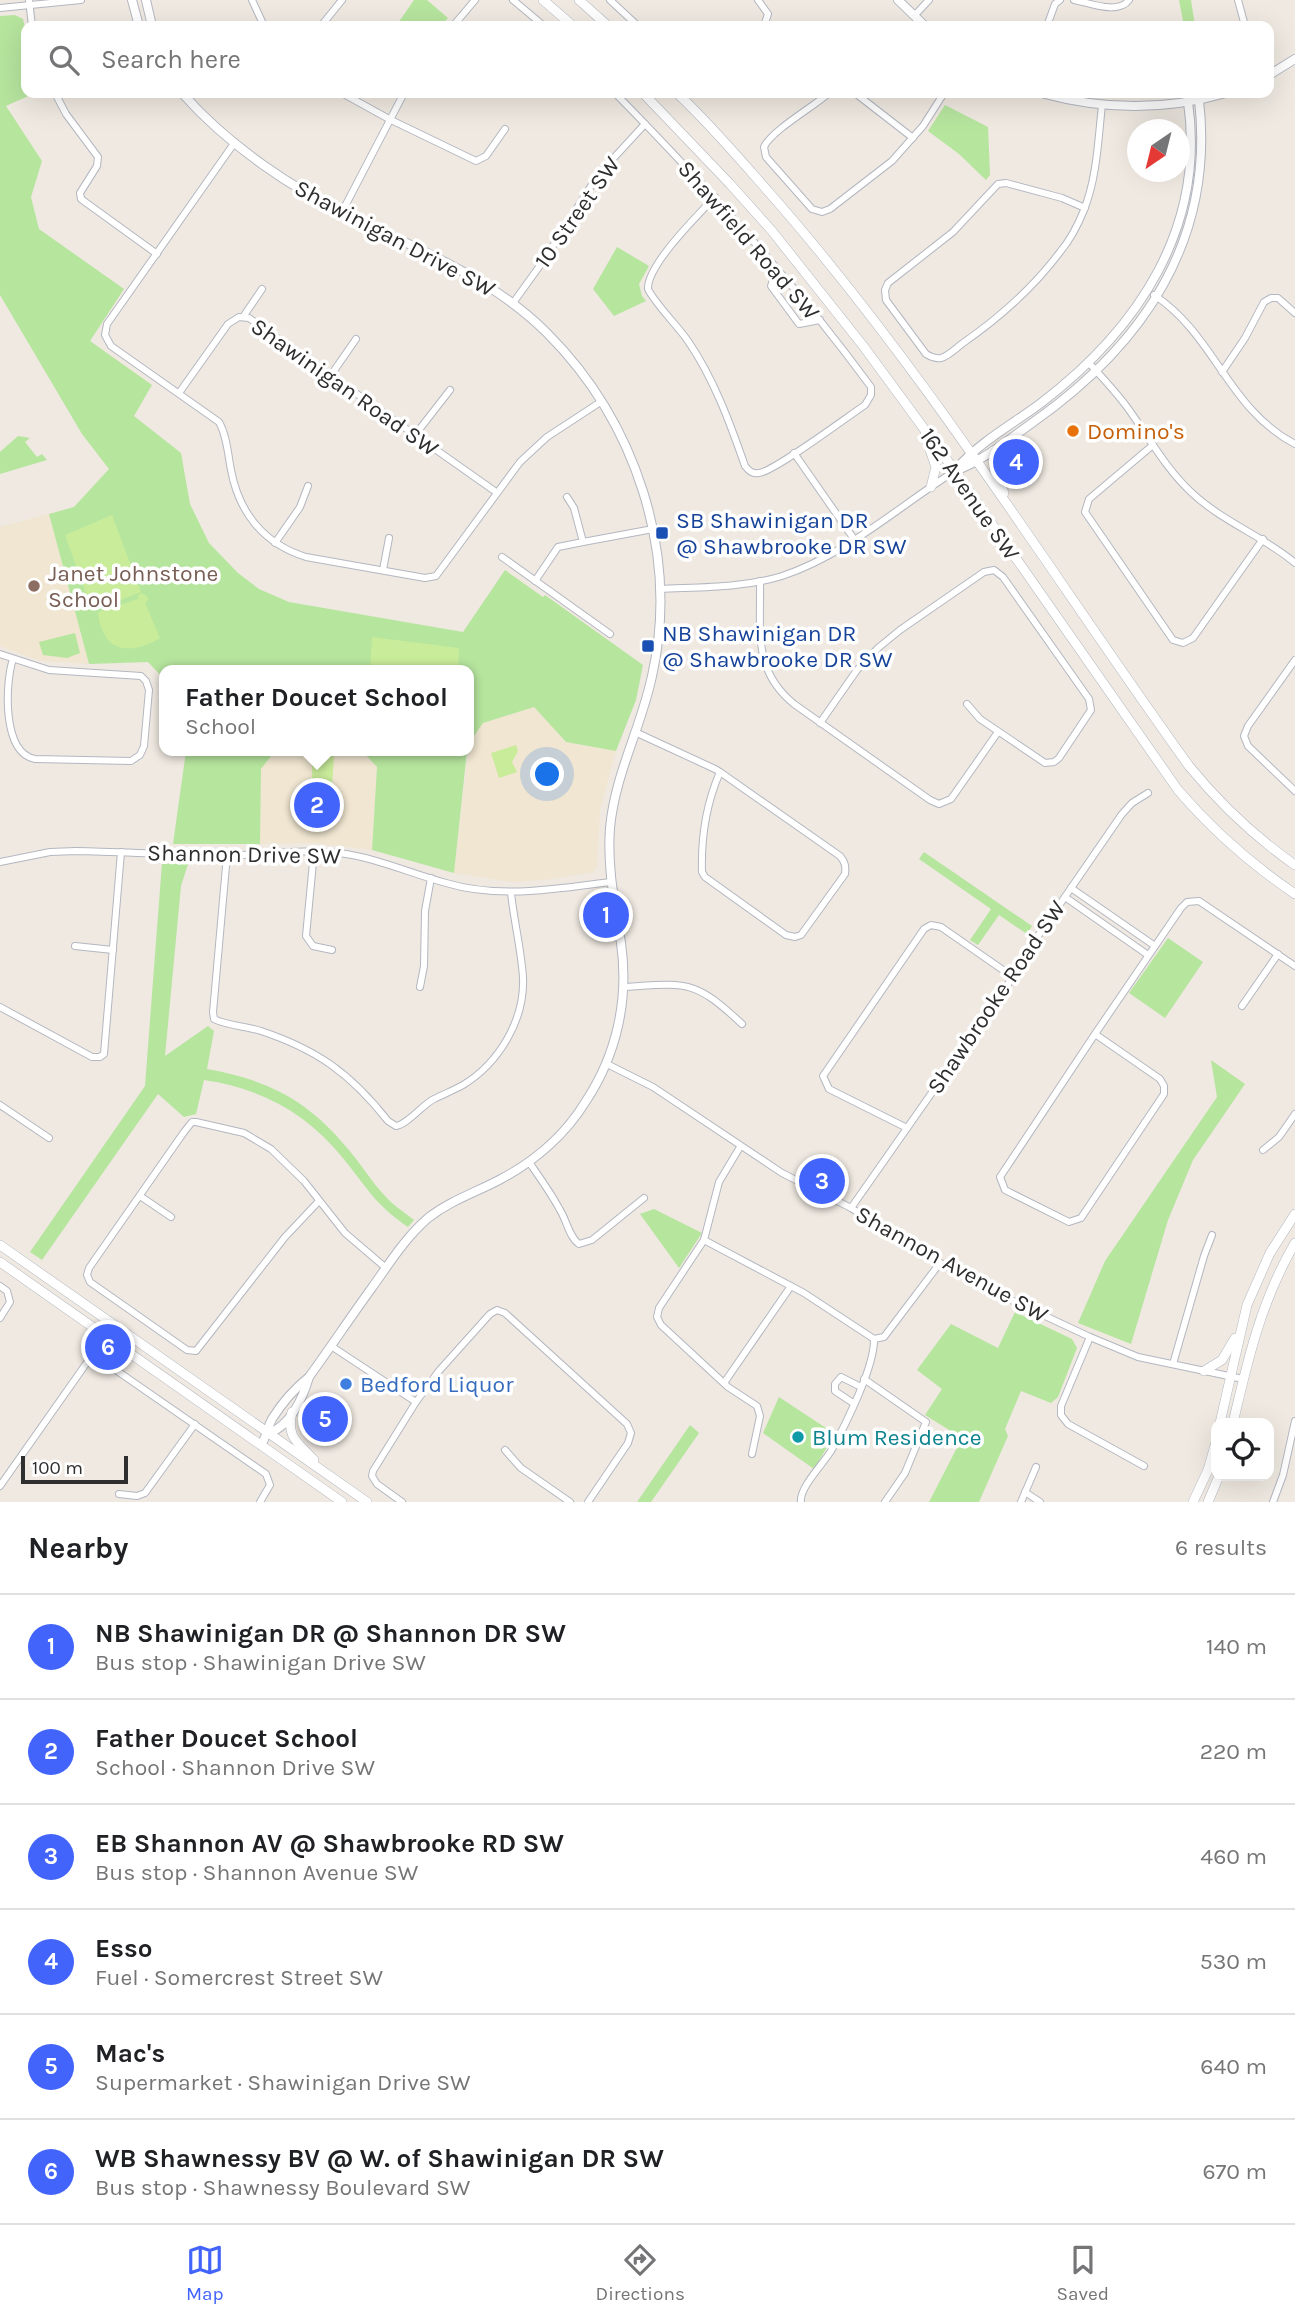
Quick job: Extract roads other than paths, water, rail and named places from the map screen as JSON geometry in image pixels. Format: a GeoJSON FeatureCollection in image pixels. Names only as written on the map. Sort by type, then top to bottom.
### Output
{"type":"FeatureCollection","features":[{"type":"Feature","properties":{"kind":"main road"},"geometry":{"type":"LineString","coordinates":[[543,0],[566,21]]}},
{"type":"Feature","properties":{"kind":"main road"},"geometry":{"type":"LineString","coordinates":[[579,0],[602,21]]}},
{"type":"Feature","properties":{"kind":"main road","name":"162 Avenue SW"},"geometry":{"type":"LineString","coordinates":[[648,98],[721,174],[819,289],[955,471],[1178,790],[1234,848],[1295,894]]}},
{"type":"Feature","properties":{"kind":"main road","name":"162 Avenue SW"},"geometry":{"type":"LineString","coordinates":[[682,98],[746,165],[827,261],[921,383],[1199,778],[1247,828],[1295,865]]}},
{"type":"Feature","properties":{"kind":"main road"},"geometry":{"type":"LineString","coordinates":[[919,421],[935,458],[936,467],[931,487]]}},
{"type":"Feature","properties":{"kind":"main road"},"geometry":{"type":"LineString","coordinates":[[993,451],[995,472],[1013,513]]}},
{"type":"Feature","properties":{"kind":"main road"},"geometry":{"type":"LineString","coordinates":[[1221,1418],[1241,1328],[1256,1281],[1295,1214]]}},
{"type":"Feature","properties":{"kind":"main road"},"geometry":{"type":"LineString","coordinates":[[1234,1418],[1265,1302],[1295,1244]]}},
{"type":"Feature","properties":{"kind":"main road"},"geometry":{"type":"LineString","coordinates":[[0,1245],[367,1502]]}},
{"type":"Feature","properties":{"kind":"main road"},"geometry":{"type":"LineString","coordinates":[[0,1262],[342,1502]]}},
{"type":"Feature","properties":{"kind":"main road"},"geometry":{"type":"LineString","coordinates":[[1204,1371],[1222,1360],[1241,1328]]}},
{"type":"Feature","properties":{"kind":"main road"},"geometry":{"type":"LineString","coordinates":[[292,1412],[290,1432],[324,1472]]}},
{"type":"Feature","properties":{"kind":"main road"},"geometry":{"type":"LineString","coordinates":[[1193,1502],[1211,1460]]}},
{"type":"Feature","properties":{"kind":"main road"},"geometry":{"type":"LineString","coordinates":[[1208,1502],[1217,1481]]}},
{"type":"Feature","properties":{"kind":"street"},"geometry":{"type":"LineString","coordinates":[[0,8],[29,2],[81,0]]}},
{"type":"Feature","properties":{"kind":"street"},"geometry":{"type":"LineString","coordinates":[[132,0],[138,21]]}},
{"type":"Feature","properties":{"kind":"street"},"geometry":{"type":"LineString","coordinates":[[146,0],[151,21]]}},
{"type":"Feature","properties":{"kind":"street"},"geometry":{"type":"LineString","coordinates":[[252,0],[262,21]]}},
{"type":"Feature","properties":{"kind":"street"},"geometry":{"type":"LineString","coordinates":[[325,21],[342,0]]}},
{"type":"Feature","properties":{"kind":"street"},"geometry":{"type":"LineString","coordinates":[[457,21],[474,0]]}},
{"type":"Feature","properties":{"kind":"street"},"geometry":{"type":"LineString","coordinates":[[513,0],[538,21]]}},
{"type":"Feature","properties":{"kind":"street"},"geometry":{"type":"LineString","coordinates":[[610,0],[633,21]]}},
{"type":"Feature","properties":{"kind":"street"},"geometry":{"type":"LineString","coordinates":[[758,0],[768,14],[766,21]]}},
{"type":"Feature","properties":{"kind":"street"},"geometry":{"type":"LineString","coordinates":[[898,0],[920,21]]}},
{"type":"Feature","properties":{"kind":"street"},"geometry":{"type":"LineString","coordinates":[[914,16],[929,0]]}},
{"type":"Feature","properties":{"kind":"street"},"geometry":{"type":"LineString","coordinates":[[1049,21],[1055,4],[1060,0]]}},
{"type":"Feature","properties":{"kind":"street"},"geometry":{"type":"LineString","coordinates":[[1074,0],[1114,8],[1124,6],[1129,0]]}},
{"type":"Feature","properties":{"kind":"street"},"geometry":{"type":"LineString","coordinates":[[1238,0],[1244,21]]}},
{"type":"Feature","properties":{"kind":"street"},"geometry":{"type":"LineString","coordinates":[[29,2],[31,21]]}},
{"type":"Feature","properties":{"kind":"street"},"geometry":{"type":"LineString","coordinates":[[1274,72],[1295,59]]}},
{"type":"Feature","properties":{"kind":"street"},"geometry":{"type":"LineString","coordinates":[[58,98],[66,114],[98,157],[97,166],[80,193],[81,199],[157,254]]}},
{"type":"Feature","properties":{"kind":"street","name":"Shawinigan Drive SW"},"geometry":{"type":"LineString","coordinates":[[187,98],[235,142],[284,178],[342,212],[464,270],[513,303],[563,350],[602,401],[623,438],[653,529],[660,589],[656,656],[646,703],[622,769],[610,826],[610,882],[621,942],[624,987],[619,1024],[607,1064],[577,1115],[556,1139],[529,1162],[500,1180],[458,1198],[434,1213],[409,1237],[309,1377],[294,1389],[270,1422],[269,1433],[261,1445]]}},
{"type":"Feature","properties":{"kind":"street"},"geometry":{"type":"LineString","coordinates":[[351,98],[389,120],[476,161],[486,156],[505,129]]}},
{"type":"Feature","properties":{"kind":"street"},"geometry":{"type":"LineString","coordinates":[[342,212],[401,98]]}},
{"type":"Feature","properties":{"kind":"street","name":"Shawfield Road SW"},"geometry":{"type":"LineString","coordinates":[[620,98],[715,197],[777,268],[871,387],[872,395],[865,405],[794,453]]}},
{"type":"Feature","properties":{"kind":"street"},"geometry":{"type":"LineString","coordinates":[[823,98],[769,138],[764,146],[766,157],[815,211],[822,212],[860,188],[892,162],[913,138],[941,98]]}},
{"type":"Feature","properties":{"kind":"street"},"geometry":{"type":"LineString","coordinates":[[861,98],[913,138]]}},
{"type":"Feature","properties":{"kind":"street"},"geometry":{"type":"LineString","coordinates":[[1066,98],[1102,105],[1148,107],[1207,98]]}},
{"type":"Feature","properties":{"kind":"street"},"geometry":{"type":"LineString","coordinates":[[660,589],[760,581],[809,565],[854,540],[955,471],[978,462],[1048,412],[1095,370],[1134,328],[1157,297],[1183,246],[1196,204],[1202,150],[1199,100]]}},
{"type":"Feature","properties":{"kind":"street"},"geometry":{"type":"LineString","coordinates":[[955,471],[971,453],[1041,402],[1088,362],[1128,318],[1147,291],[1169,251],[1186,194],[1191,152],[1188,102]]}},
{"type":"Feature","properties":{"kind":"street"},"geometry":{"type":"LineString","coordinates":[[1085,208],[1062,198],[1006,183],[998,184],[953,232],[888,283],[884,293],[886,300],[926,354],[934,358],[944,357],[1001,314],[1040,276],[1065,246],[1085,208],[1095,171],[1102,105]]}},
{"type":"Feature","properties":{"kind":"street","name":"10 Street SW"},"geometry":{"type":"LineString","coordinates":[[513,303],[598,176],[645,124]]}},
{"type":"Feature","properties":{"kind":"street"},"geometry":{"type":"LineString","coordinates":[[235,142],[107,324],[105,335],[111,346],[219,422],[233,482],[242,505],[254,524],[275,543],[306,557],[425,578],[436,576],[520,462],[540,443],[602,401]]}},
{"type":"Feature","properties":{"kind":"street"},"geometry":{"type":"LineString","coordinates":[[715,197],[673,243],[649,281],[648,289],[689,343],[702,365],[721,401],[747,469],[760,473],[794,453],[854,540]]}},
{"type":"Feature","properties":{"kind":"street"},"geometry":{"type":"LineString","coordinates":[[777,268],[771,286],[799,324],[820,320]]}},
{"type":"Feature","properties":{"kind":"street"},"geometry":{"type":"LineString","coordinates":[[243,317],[262,289]]}},
{"type":"Feature","properties":{"kind":"street"},"geometry":{"type":"LineString","coordinates":[[1147,291],[1185,320],[1259,419],[1274,432],[1295,444]]}},
{"type":"Feature","properties":{"kind":"street"},"geometry":{"type":"LineString","coordinates":[[1222,372],[1245,338],[1264,302],[1278,298],[1295,313]]}},
{"type":"Feature","properties":{"kind":"street","name":"Shawinigan Road SW"},"geometry":{"type":"LineString","coordinates":[[179,393],[228,324],[234,318],[249,318],[496,492]]}},
{"type":"Feature","properties":{"kind":"street"},"geometry":{"type":"LineString","coordinates":[[331,375],[356,339]]}},
{"type":"Feature","properties":{"kind":"street"},"geometry":{"type":"LineString","coordinates":[[1088,362],[1113,389],[1192,493],[1220,516],[1262,539],[1295,563]]}},
{"type":"Feature","properties":{"kind":"street"},"geometry":{"type":"LineString","coordinates":[[415,435],[450,390]]}},
{"type":"Feature","properties":{"kind":"street"},"geometry":{"type":"LineString","coordinates":[[1153,445],[1089,499],[1085,512],[1173,640],[1183,643],[1193,638],[1262,539]]}},
{"type":"Feature","properties":{"kind":"street"},"geometry":{"type":"LineString","coordinates":[[275,543],[300,507],[308,486]]}},
{"type":"Feature","properties":{"kind":"street"},"geometry":{"type":"LineString","coordinates":[[567,497],[574,508],[583,542]]}},
{"type":"Feature","properties":{"kind":"street"},"geometry":{"type":"LineString","coordinates":[[535,581],[558,547],[653,529]]}},
{"type":"Feature","properties":{"kind":"street"},"geometry":{"type":"LineString","coordinates":[[383,570],[389,538]]}},
{"type":"Feature","properties":{"kind":"street"},"geometry":{"type":"LineString","coordinates":[[502,557],[610,634]]}},
{"type":"Feature","properties":{"kind":"street"},"geometry":{"type":"LineString","coordinates":[[820,723],[857,670],[888,639],[984,572],[994,570],[1003,577],[1089,699],[1091,706],[1088,717],[1059,758],[1049,763],[1041,762],[998,732],[980,719],[967,704]]}},
{"type":"Feature","properties":{"kind":"street"},"geometry":{"type":"LineString","coordinates":[[760,581],[760,641],[768,673],[788,699],[930,800],[939,804],[951,799],[998,732]]}},
{"type":"Feature","properties":{"kind":"street"},"geometry":{"type":"LineString","coordinates":[[0,654],[57,672],[141,676],[149,690],[142,753],[131,761],[27,757],[16,739],[8,713],[6,690],[13,659]]}},
{"type":"Feature","properties":{"kind":"street"},"geometry":{"type":"LineString","coordinates":[[1295,660],[1248,726],[1244,736],[1248,746],[1295,792]]}},
{"type":"Feature","properties":{"kind":"street"},"geometry":{"type":"LineString","coordinates":[[635,732],[684,752],[720,772],[843,860],[846,865],[845,874],[801,934],[795,937],[786,935],[705,877],[702,872],[703,835],[708,806],[720,772]]}},
{"type":"Feature","properties":{"kind":"street","name":"Shawbrooke Road SW"},"geometry":{"type":"LineString","coordinates":[[851,1208],[1013,977],[1122,814],[1132,803],[1148,793]]}},
{"type":"Feature","properties":{"kind":"street","name":"Shannon Drive SW"},"geometry":{"type":"LineString","coordinates":[[0,862],[50,852],[227,855],[314,852],[338,853],[375,860],[460,887],[511,893],[610,882]]}},
{"type":"Feature","properties":{"kind":"street"},"geometry":{"type":"LineString","coordinates":[[0,1007],[92,1057],[100,1057],[106,1049],[121,852]]}},
{"type":"Feature","properties":{"kind":"street"},"geometry":{"type":"LineString","coordinates":[[314,852],[306,936],[313,946],[332,950]]}},
{"type":"Feature","properties":{"kind":"street"},"geometry":{"type":"LineString","coordinates":[[227,855],[214,1019],[267,1033],[306,1049],[344,1073],[388,1121],[396,1126],[404,1124],[429,1101],[462,1086],[474,1077],[500,1051],[509,1034],[520,1004],[523,979],[511,893]]}},
{"type":"Feature","properties":{"kind":"street"},"geometry":{"type":"LineString","coordinates":[[420,987],[424,967],[425,911],[431,878]]}},
{"type":"Feature","properties":{"kind":"street"},"geometry":{"type":"LineString","coordinates":[[1071,888],[1154,946]]}},
{"type":"Feature","properties":{"kind":"street"},"geometry":{"type":"LineString","coordinates":[[1065,897],[1148,956]]}},
{"type":"Feature","properties":{"kind":"street"},"geometry":{"type":"LineString","coordinates":[[1095,1034],[1160,1079],[1164,1094],[1081,1217],[1069,1222],[1005,1191],[1000,1177],[1095,1034],[1148,956],[1154,946],[1181,908],[1187,902],[1195,900],[1204,903],[1295,966]]}},
{"type":"Feature","properties":{"kind":"street"},"geometry":{"type":"LineString","coordinates":[[907,1128],[829,1089],[824,1076],[924,929],[936,925],[1013,977]]}},
{"type":"Feature","properties":{"kind":"street"},"geometry":{"type":"LineString","coordinates":[[75,946],[113,950]]}},
{"type":"Feature","properties":{"kind":"street"},"geometry":{"type":"LineString","coordinates":[[1242,1006],[1278,954]]}},
{"type":"Feature","properties":{"kind":"street"},"geometry":{"type":"LineString","coordinates":[[624,987],[684,984],[712,997],[742,1024]]}},
{"type":"Feature","properties":{"kind":"street","name":"Shannon Avenue SW"},"geometry":{"type":"LineString","coordinates":[[607,1064],[653,1087],[782,1173],[851,1208],[940,1263],[1011,1300],[1138,1356],[1243,1379]]}},
{"type":"Feature","properties":{"kind":"street"},"geometry":{"type":"LineString","coordinates":[[0,1105],[49,1138]]}},
{"type":"Feature","properties":{"kind":"street"},"geometry":{"type":"LineString","coordinates":[[1263,1150],[1279,1137],[1295,1114]]}},
{"type":"Feature","properties":{"kind":"street"},"geometry":{"type":"LineString","coordinates":[[319,1201],[285,1237],[200,1348],[193,1351],[187,1350],[90,1282],[86,1275],[192,1122],[223,1127],[256,1139],[293,1169],[319,1201],[345,1233],[386,1268]]}},
{"type":"Feature","properties":{"kind":"street"},"geometry":{"type":"LineString","coordinates":[[740,1147],[719,1182],[704,1240],[659,1308],[657,1317],[661,1325],[723,1383],[753,1403],[760,1411],[752,1454]]}},
{"type":"Feature","properties":{"kind":"street"},"geometry":{"type":"LineString","coordinates":[[529,1162],[563,1214],[572,1237],[579,1244],[592,1240],[644,1198]]}},
{"type":"Feature","properties":{"kind":"street"},"geometry":{"type":"LineString","coordinates":[[140,1196],[171,1217]]}},
{"type":"Feature","properties":{"kind":"street"},"geometry":{"type":"LineString","coordinates":[[1172,1364],[1212,1235]]}},
{"type":"Feature","properties":{"kind":"street"},"geometry":{"type":"LineString","coordinates":[[704,1240],[791,1286],[874,1339],[884,1337],[940,1263]]}},
{"type":"Feature","properties":{"kind":"street"},"geometry":{"type":"LineString","coordinates":[[0,1286],[7,1291],[10,1302],[0,1318]]}},
{"type":"Feature","properties":{"kind":"street"},"geometry":{"type":"LineString","coordinates":[[723,1383],[791,1286]]}},
{"type":"Feature","properties":{"kind":"street"},"geometry":{"type":"LineString","coordinates":[[402,1502],[377,1484],[372,1476],[416,1402],[459,1347],[490,1314],[498,1310],[505,1312],[630,1430],[628,1443],[588,1502]]}},
{"type":"Feature","properties":{"kind":"street"},"geometry":{"type":"LineString","coordinates":[[1090,1337],[1061,1406],[1061,1415],[1068,1424],[1144,1466]]}},
{"type":"Feature","properties":{"kind":"street"},"geometry":{"type":"LineString","coordinates":[[801,1502],[802,1493],[830,1452],[861,1387],[873,1358],[874,1339]]}},
{"type":"Feature","properties":{"kind":"street"},"geometry":{"type":"LineString","coordinates":[[331,1346],[416,1402]]}},
{"type":"Feature","properties":{"kind":"street"},"geometry":{"type":"LineString","coordinates":[[0,1486],[88,1361],[94,1357],[101,1358],[267,1474],[270,1485],[260,1502]]}},
{"type":"Feature","properties":{"kind":"street","name":"Shawinigan Drive SW"},"geometry":{"type":"LineString","coordinates":[[269,1433],[280,1429],[304,1395],[309,1377]]}},
{"type":"Feature","properties":{"kind":"street"},"geometry":{"type":"LineString","coordinates":[[853,1403],[835,1391],[835,1384],[841,1377],[861,1387]]}},
{"type":"Feature","properties":{"kind":"street"},"geometry":{"type":"LineString","coordinates":[[864,1379],[926,1422],[905,1473],[885,1502]]}},
{"type":"Feature","properties":{"kind":"street"},"geometry":{"type":"LineString","coordinates":[[1273,1502],[1292,1453],[1295,1421]]}},
{"type":"Feature","properties":{"kind":"street"},"geometry":{"type":"LineString","coordinates":[[119,1494],[137,1496],[145,1493],[195,1423]]}},
{"type":"Feature","properties":{"kind":"street"},"geometry":{"type":"LineString","coordinates":[[505,1450],[521,1468],[570,1502]]}},
{"type":"Feature","properties":{"kind":"street"},"geometry":{"type":"LineString","coordinates":[[1021,1502],[1036,1467]]}},
{"type":"Feature","properties":{"kind":"street"},"geometry":{"type":"LineString","coordinates":[[1025,1492],[1040,1502]]}},
{"type":"Feature","properties":{"kind":"place","name":"Domino's"},"geometry":{"type":"Point","coordinates":[1073,431]}},
{"type":"Feature","properties":{"kind":"place","name":"Esso"},"geometry":{"type":"Point","coordinates":[1016,462]}},
{"type":"Feature","properties":{"kind":"place","name":"SB Shawinigan DR @ Shawbrooke DR SW"},"geometry":{"type":"Point","coordinates":[662,533]}},
{"type":"Feature","properties":{"kind":"place","name":"Janet Johnstone School"},"geometry":{"type":"Point","coordinates":[34,586]}},
{"type":"Feature","properties":{"kind":"place","name":"NB Shawinigan DR @ Shawbrooke DR SW"},"geometry":{"type":"Point","coordinates":[648,646]}},
{"type":"Feature","properties":{"kind":"place","name":"Father Doucet School"},"geometry":{"type":"Point","coordinates":[317,805]}},
{"type":"Feature","properties":{"kind":"place","name":"NB Shawinigan DR @ Shannon DR SW"},"geometry":{"type":"Point","coordinates":[606,915]}},
{"type":"Feature","properties":{"kind":"place","name":"EB Shannon AV @ Shawbrooke RD SW"},"geometry":{"type":"Point","coordinates":[822,1181]}},
{"type":"Feature","properties":{"kind":"place","name":"WB Shawnessy BV @ W. of Shawinigan DR SW"},"geometry":{"type":"Point","coordinates":[108,1347]}},
{"type":"Feature","properties":{"kind":"place","name":"Bedford Liquor"},"geometry":{"type":"Point","coordinates":[346,1384]}},
{"type":"Feature","properties":{"kind":"place","name":"Mac's"},"geometry":{"type":"Point","coordinates":[325,1419]}},
{"type":"Feature","properties":{"kind":"place","name":"Blum Residence"},"geometry":{"type":"Point","coordinates":[798,1437]}}]}
